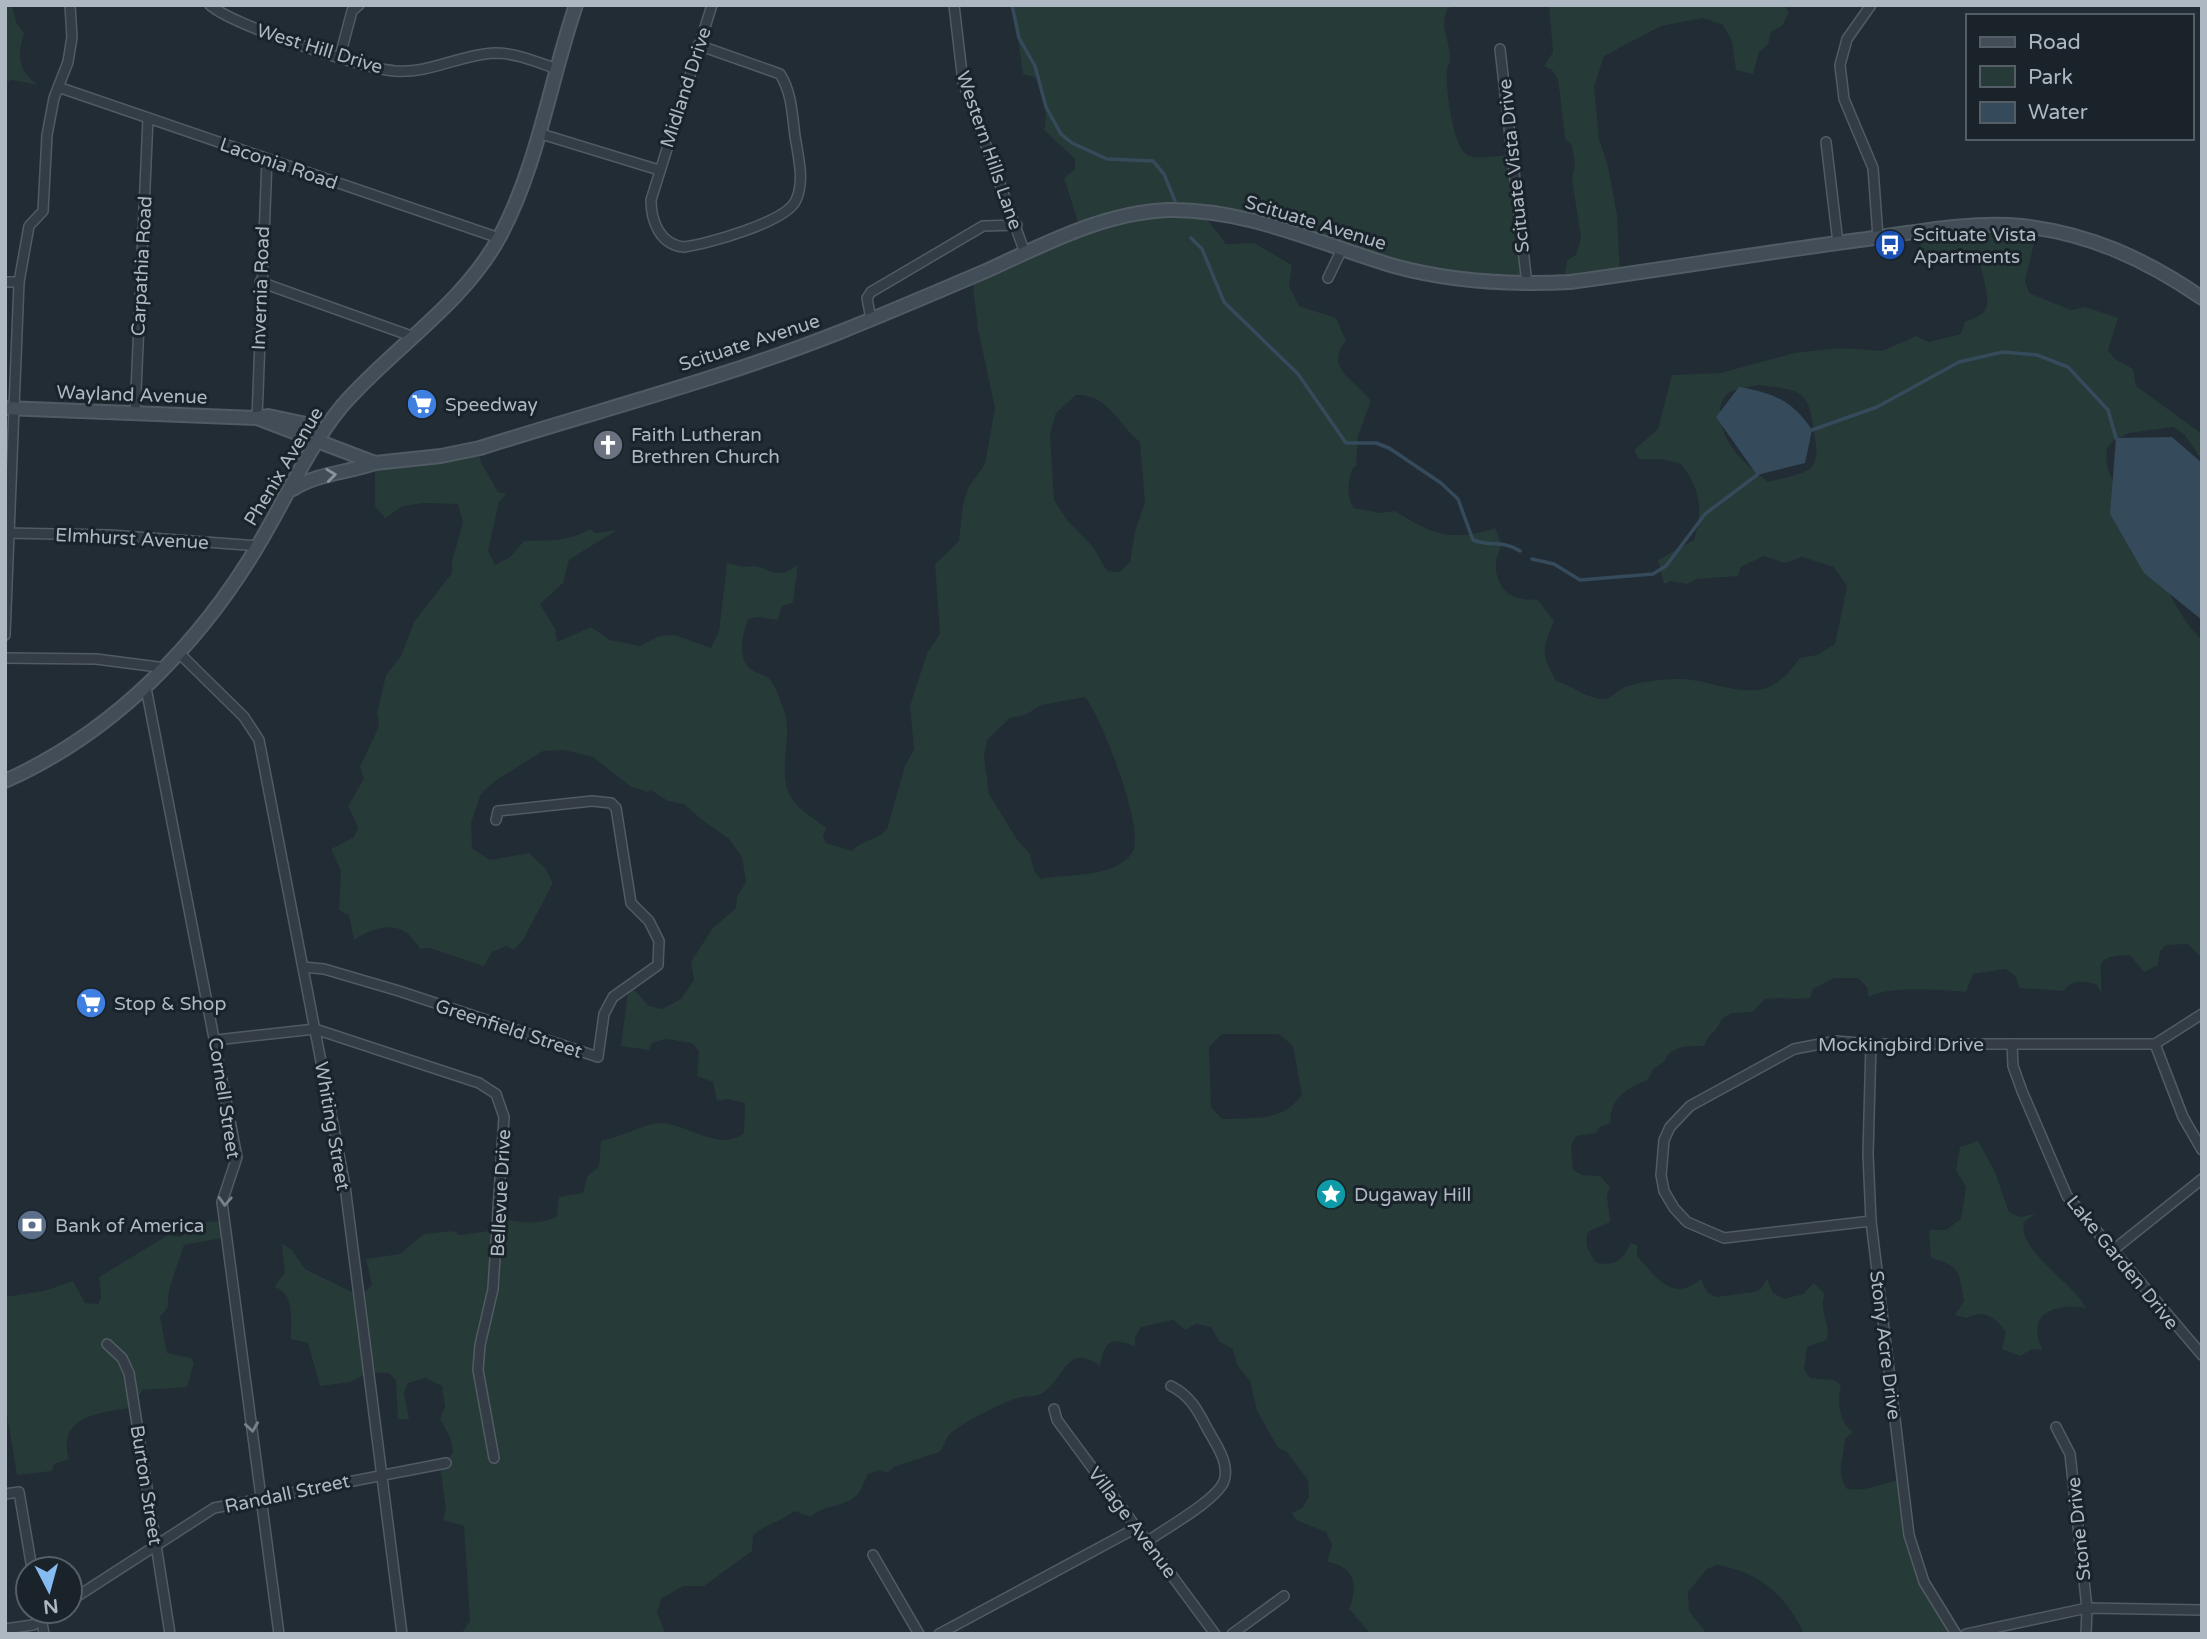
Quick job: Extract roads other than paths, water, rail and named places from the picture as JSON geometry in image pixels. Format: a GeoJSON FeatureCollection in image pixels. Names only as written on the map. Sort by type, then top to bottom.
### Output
{"type":"FeatureCollection","features":[{"type":"Feature","properties":{"kind":"main road","name":"Phenix Avenue"},"geometry":{"type":"LineString","coordinates":[[5,780],[40,763],[146,688],[166,668],[223,601],[319,440],[343,405],[477,272],[499,239],[515,205],[576,5]]}},
{"type":"Feature","properties":{"kind":"main road","name":"Scituate Avenue"},"geometry":{"type":"LineString","coordinates":[[319,440],[336,450],[375,463],[419,460],[480,448],[772,356],[871,320],[1105,221],[1168,210],[1246,220],[1396,266],[1453,279],[1527,284],[1570,282],[1953,227],[2024,226],[2082,238],[2120,250],[2166,274],[2202,298]]}},
{"type":"Feature","properties":{"kind":"main road","name":"Wayland Avenue"},"geometry":{"type":"LineString","coordinates":[[10,408],[257,418],[281,425],[304,439],[319,440]]}},
{"type":"Feature","properties":{"kind":"main road"},"geometry":{"type":"LineString","coordinates":[[290,492],[318,476],[350,472],[375,463]]}},
{"type":"Feature","properties":{"kind":"street"},"geometry":{"type":"LineString","coordinates":[[5,635],[10,408],[19,282],[29,226],[43,211],[47,135],[58,87],[68,62],[72,37],[70,5]]}},
{"type":"Feature","properties":{"kind":"street","name":"West Hill Drive"},"geometry":{"type":"LineString","coordinates":[[210,5],[242,24],[365,66],[396,71],[424,70],[495,53],[523,57],[557,69]]}},
{"type":"Feature","properties":{"kind":"street","name":"Midland Drive"},"geometry":{"type":"LineString","coordinates":[[538,133],[659,170],[712,5]]}},
{"type":"Feature","properties":{"kind":"street","name":"Western Hills Lane"},"geometry":{"type":"LineString","coordinates":[[954,5],[964,82],[1025,253]]}},
{"type":"Feature","properties":{"kind":"street"},"geometry":{"type":"LineString","coordinates":[[1871,5],[1847,39],[1840,65],[1844,99],[1873,168],[1878,237]]}},
{"type":"Feature","properties":{"kind":"street"},"geometry":{"type":"LineString","coordinates":[[340,56],[354,7]]}},
{"type":"Feature","properties":{"kind":"street"},"geometry":{"type":"LineString","coordinates":[[659,170],[651,200],[651,212],[661,235],[676,247],[699,245],[774,219],[796,202],[800,175],[789,91],[780,74],[698,45]]}},
{"type":"Feature","properties":{"kind":"street","name":"Scituate Vista Drive"},"geometry":{"type":"LineString","coordinates":[[1500,49],[1527,284]]}},
{"type":"Feature","properties":{"kind":"street","name":"Laconia Road"},"geometry":{"type":"LineString","coordinates":[[58,87],[499,239]]}},
{"type":"Feature","properties":{"kind":"street","name":"Carpathia Road"},"geometry":{"type":"LineString","coordinates":[[135,414],[148,118]]}},
{"type":"Feature","properties":{"kind":"street"},"geometry":{"type":"LineString","coordinates":[[1826,142],[1838,243]]}},
{"type":"Feature","properties":{"kind":"street","name":"Invernia Road"},"geometry":{"type":"LineString","coordinates":[[257,418],[260,282],[267,159]]}},
{"type":"Feature","properties":{"kind":"street"},"geometry":{"type":"LineString","coordinates":[[871,320],[867,298],[871,292],[983,226],[1017,225]]}},
{"type":"Feature","properties":{"kind":"street"},"geometry":{"type":"LineString","coordinates":[[1328,278],[1342,249]]}},
{"type":"Feature","properties":{"kind":"street"},"geometry":{"type":"LineString","coordinates":[[5,282],[19,282]]}},
{"type":"Feature","properties":{"kind":"street"},"geometry":{"type":"LineString","coordinates":[[260,282],[414,337]]}},
{"type":"Feature","properties":{"kind":"street","name":"Elmhurst Avenue"},"geometry":{"type":"LineString","coordinates":[[7,533],[110,535],[258,546]]}},
{"type":"Feature","properties":{"kind":"street","name":"Whiting Street"},"geometry":{"type":"LineString","coordinates":[[179,653],[251,724],[259,740],[345,1186],[402,1634]]}},
{"type":"Feature","properties":{"kind":"street"},"geometry":{"type":"LineString","coordinates":[[5,658],[96,659],[166,668]]}},
{"type":"Feature","properties":{"kind":"street","name":"Cornell Street"},"geometry":{"type":"LineString","coordinates":[[146,688],[237,1157],[222,1202],[279,1634]]}},
{"type":"Feature","properties":{"kind":"street","name":"Greenfield Street"},"geometry":{"type":"LineString","coordinates":[[303,967],[324,969],[399,992],[598,1058],[604,1014],[613,997],[657,965],[659,941],[649,921],[631,903],[616,808],[611,803],[592,801],[498,811],[496,820]]}},
{"type":"Feature","properties":{"kind":"street"},"geometry":{"type":"LineString","coordinates":[[2202,1014],[2155,1044],[2183,1117],[2202,1150]]}},
{"type":"Feature","properties":{"kind":"street","name":"Bellevue Drive"},"geometry":{"type":"LineString","coordinates":[[216,1040],[315,1029],[479,1083],[491,1089],[501,1102],[504,1118],[494,1289],[480,1345],[478,1370],[494,1458]]}},
{"type":"Feature","properties":{"kind":"street","name":"Mockingbird Drive"},"geometry":{"type":"LineString","coordinates":[[1871,1221],[1734,1237],[1705,1232],[1686,1222],[1664,1191],[1661,1157],[1670,1126],[1690,1106],[1794,1049],[1822,1041],[1871,1044],[2155,1044]]}},
{"type":"Feature","properties":{"kind":"street","name":"Stony Acre Drive"},"geometry":{"type":"LineString","coordinates":[[1871,1044],[1868,1132],[1871,1221],[1909,1535],[1924,1581],[1956,1634]]}},
{"type":"Feature","properties":{"kind":"street","name":"Lake Garden Drive"},"geometry":{"type":"LineString","coordinates":[[2012,1044],[2017,1079],[2067,1196],[2202,1355]]}},
{"type":"Feature","properties":{"kind":"street"},"geometry":{"type":"LineString","coordinates":[[2112,1251],[2202,1179]]}},
{"type":"Feature","properties":{"kind":"street","name":"Burton Street"},"geometry":{"type":"LineString","coordinates":[[107,1344],[122,1358],[130,1374],[170,1634]]}},
{"type":"Feature","properties":{"kind":"street"},"geometry":{"type":"LineString","coordinates":[[1148,1541],[1200,1505],[1218,1490],[1224,1480],[1222,1456],[1195,1404],[1171,1386]]}},
{"type":"Feature","properties":{"kind":"street","name":"Village Avenue"},"geometry":{"type":"LineString","coordinates":[[1054,1409],[1057,1420],[1215,1634]]}},
{"type":"Feature","properties":{"kind":"street","name":"Stone Drive"},"geometry":{"type":"LineString","coordinates":[[2056,1427],[2070,1454],[2087,1608],[2086,1634]]}},
{"type":"Feature","properties":{"kind":"street","name":"Randall Street"},"geometry":{"type":"LineString","coordinates":[[84,1592],[157,1542],[214,1508],[446,1463]]}},
{"type":"Feature","properties":{"kind":"street"},"geometry":{"type":"LineString","coordinates":[[5,1494],[19,1492],[30,1555]]}},
{"type":"Feature","properties":{"kind":"street"},"geometry":{"type":"LineString","coordinates":[[939,1634],[1136,1528]]}},
{"type":"Feature","properties":{"kind":"street"},"geometry":{"type":"LineString","coordinates":[[873,1555],[919,1634]]}},
{"type":"Feature","properties":{"kind":"street"},"geometry":{"type":"LineString","coordinates":[[1232,1634],[1284,1596]]}},
{"type":"Feature","properties":{"kind":"street"},"geometry":{"type":"LineString","coordinates":[[1966,1634],[2087,1608],[2202,1610]]}},
{"type":"Feature","properties":{"kind":"street"},"geometry":{"type":"LineString","coordinates":[[5,1629],[33,1625]]}},
{"type":"Feature","properties":{"kind":"water"},"geometry":{"type":"Polygon","coordinates":[[[1739,387],[1763,392],[1782,400],[1805,420],[1812,430],[1805,463],[1757,475],[1716,417],[1739,387]]]}},
{"type":"Feature","properties":{"kind":"water"},"geometry":{"type":"Polygon","coordinates":[[[2172,437],[2202,463],[2202,620],[2144,573],[2110,514],[2116,438],[2172,437]]]}},
{"type":"Feature","properties":{"kind":"waterway"},"geometry":{"type":"LineString","coordinates":[[1012,5],[1019,38],[1035,66],[1046,107],[1061,134],[1072,143],[1107,159],[1153,161],[1164,174],[1175,201]]}},
{"type":"Feature","properties":{"kind":"waterway"},"geometry":{"type":"LineString","coordinates":[[1191,238],[1202,249],[1224,302],[1298,374],[1346,443],[1376,443],[1389,448],[1441,483],[1458,499],[1473,540],[1508,546],[1520,551]]}},
{"type":"Feature","properties":{"kind":"waterway"},"geometry":{"type":"LineString","coordinates":[[1812,430],[1877,407],[1959,362],[2003,352],[2037,355],[2068,367],[2108,410],[2116,438]]}},
{"type":"Feature","properties":{"kind":"waterway"},"geometry":{"type":"LineString","coordinates":[[1532,559],[1554,564],[1580,580],[1653,574],[1666,566],[1705,514],[1757,475]]}},
{"type":"Feature","properties":{"kind":"place","name":"Scituate Vista Apartments"},"geometry":{"type":"Point","coordinates":[1890,245]}},
{"type":"Feature","properties":{"kind":"place","name":"Speedway"},"geometry":{"type":"Point","coordinates":[422,404]}},
{"type":"Feature","properties":{"kind":"place","name":"Faith Lutheran Brethren Church"},"geometry":{"type":"Point","coordinates":[608,445]}},
{"type":"Feature","properties":{"kind":"place","name":"Stop & Shop"},"geometry":{"type":"Point","coordinates":[91,1003]}},
{"type":"Feature","properties":{"kind":"place","name":"Dugaway Hill"},"geometry":{"type":"Point","coordinates":[1331,1194]}},
{"type":"Feature","properties":{"kind":"place","name":"Bank of America"},"geometry":{"type":"Point","coordinates":[32,1225]}}]}
